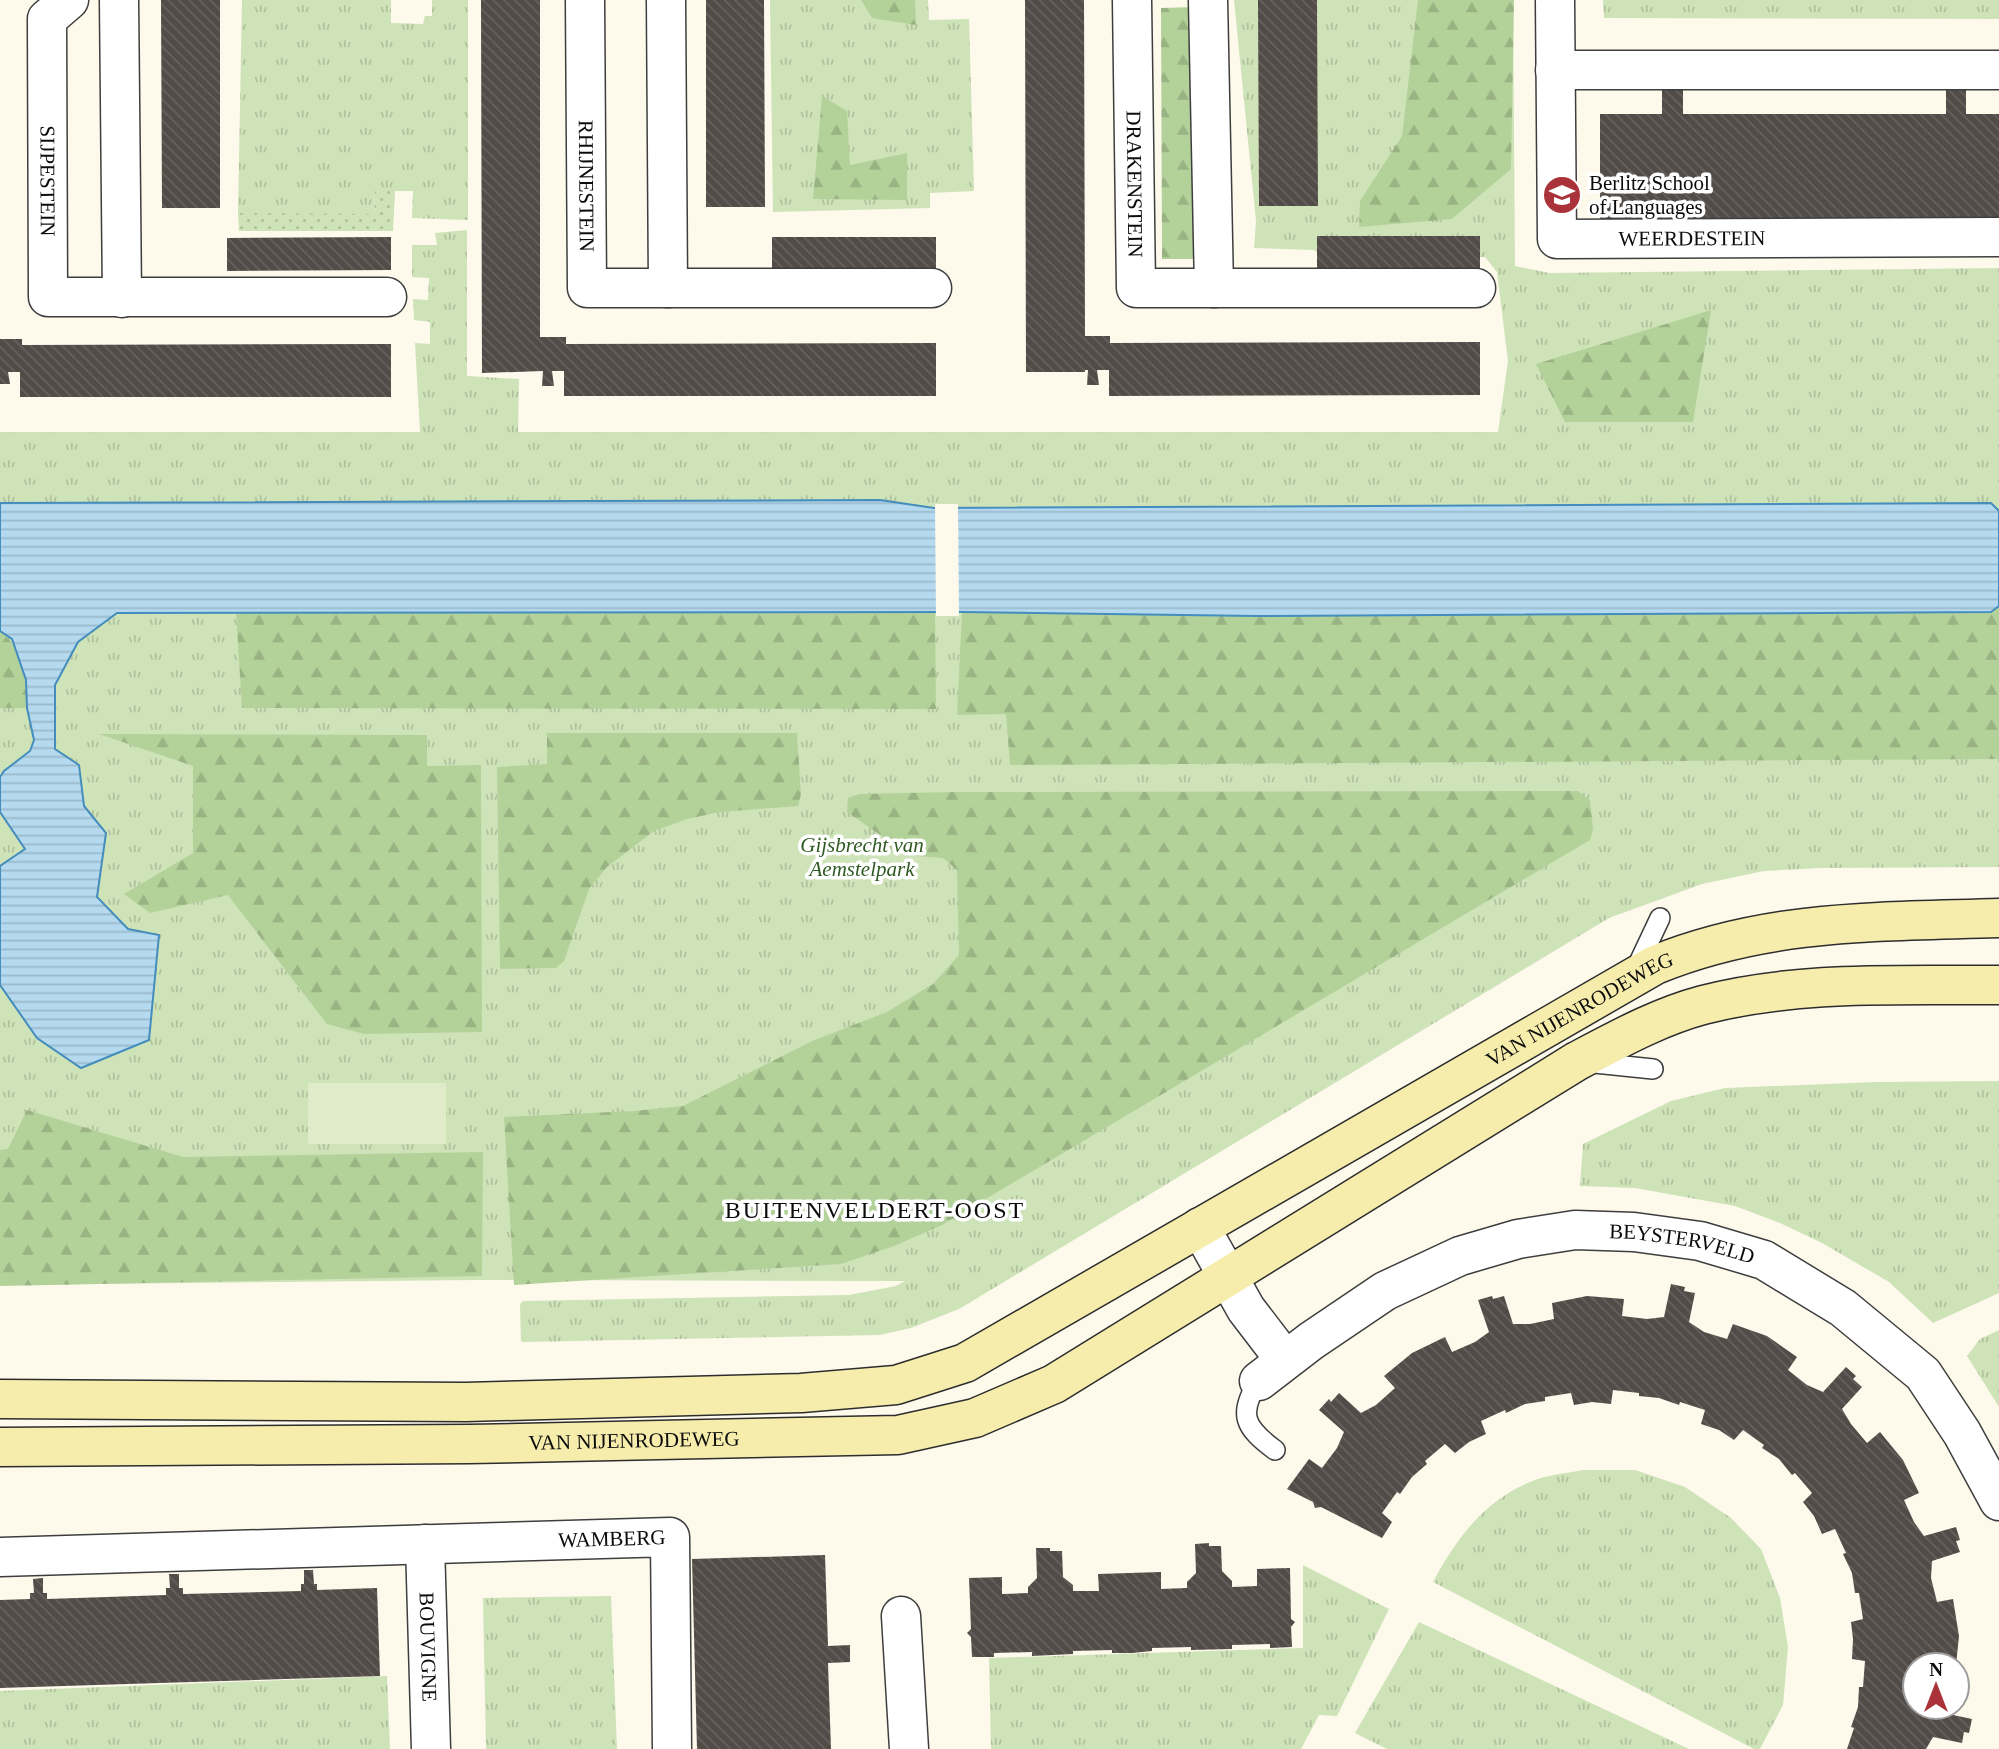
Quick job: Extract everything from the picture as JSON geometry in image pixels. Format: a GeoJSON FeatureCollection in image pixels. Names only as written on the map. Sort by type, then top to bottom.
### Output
{"type":"FeatureCollection","features":[{"type":"Feature","properties":{"kind":"main road","name":"VAN NIJENRODEWEG"},"geometry":{"type":"LineString","coordinates":[[0,1399],[466,1402],[801,1393],[896,1385],[965,1363],[1655,965],[1707,946],[1774,930],[1855,923],[1999,918]]}},
{"type":"Feature","properties":{"kind":"main road","name":"VAN NIJENRODEWEG"},"geometry":{"type":"LineString","coordinates":[[0,1447],[470,1444],[898,1435],[975,1418],[1054,1384],[1577,1061],[1667,1018],[1701,1006],[1785,990],[1858,986],[1999,985]]}},
{"type":"Feature","properties":{"kind":"street","name":"SIJPESTEIN"},"geometry":{"type":"LineString","coordinates":[[69,0],[47,19],[48,298],[387,297]]}},
{"type":"Feature","properties":{"kind":"street"},"geometry":{"type":"LineString","coordinates":[[119,0],[122,298]]}},
{"type":"Feature","properties":{"kind":"street","name":"RHIJNESTEIN"},"geometry":{"type":"LineString","coordinates":[[585,0],[587,288],[932,288]]}},
{"type":"Feature","properties":{"kind":"street"},"geometry":{"type":"LineString","coordinates":[[666,0],[668,288]]}},
{"type":"Feature","properties":{"kind":"street","name":"DRAKENSTEIN"},"geometry":{"type":"LineString","coordinates":[[1132,0],[1136,288],[1476,288]]}},
{"type":"Feature","properties":{"kind":"street"},"geometry":{"type":"LineString","coordinates":[[1209,0],[1214,288]]}},
{"type":"Feature","properties":{"kind":"street","name":"WEERDESTEIN"},"geometry":{"type":"LineString","coordinates":[[1555,0],[1557,239],[1999,237]]}},
{"type":"Feature","properties":{"kind":"street"},"geometry":{"type":"LineString","coordinates":[[1555,70],[1999,70]]}},
{"type":"Feature","properties":{"kind":"street"},"geometry":{"type":"LineString","coordinates":[[1200,1227],[1246,1309],[1272,1370]]}},
{"type":"Feature","properties":{"kind":"street","name":"BEYSTERVELD"},"geometry":{"type":"LineString","coordinates":[[1272,1370],[1385,1291],[1460,1256],[1518,1240],[1575,1230],[1634,1232],[1700,1241],[1764,1260],[1843,1308],[1923,1374],[1962,1433],[1999,1501]]}},
{"type":"Feature","properties":{"kind":"street","name":"WAMBERG"},"geometry":{"type":"LineString","coordinates":[[425,1544],[670,1537],[672,1749]]}},
{"type":"Feature","properties":{"kind":"street"},"geometry":{"type":"LineString","coordinates":[[0,1557],[425,1544]]}},
{"type":"Feature","properties":{"kind":"street","name":"BOUVIGNE"},"geometry":{"type":"LineString","coordinates":[[425,1544],[431,1749]]}},
{"type":"Feature","properties":{"kind":"street"},"geometry":{"type":"LineString","coordinates":[[901,1616],[909,1749]]}},
{"type":"Feature","properties":{"kind":"lane"},"geometry":{"type":"LineString","coordinates":[[1633,976],[1660,918]]}},
{"type":"Feature","properties":{"kind":"lane"},"geometry":{"type":"LineString","coordinates":[[1577,1061],[1653,1069]]}},
{"type":"Feature","properties":{"kind":"lane"},"geometry":{"type":"LineString","coordinates":[[1272,1370],[1248,1397],[1245,1416],[1256,1436],[1275,1450]]}},
{"type":"Feature","properties":{"kind":"green space"},"geometry":{"type":"Polygon","coordinates":[[[242,0],[391,0],[391,23],[423,24],[425,16],[432,16],[432,0],[468,0],[468,220],[412,218],[413,191],[375,191],[374,214],[238,214],[242,0]]]}},
{"type":"Feature","properties":{"kind":"green space"},"geometry":{"type":"Polygon","coordinates":[[[770,0],[928,0],[929,20],[969,19],[974,191],[930,193],[930,208],[773,212],[770,0]]]}},
{"type":"Feature","properties":{"kind":"green space"},"geometry":{"type":"Polygon","coordinates":[[[861,0],[915,0],[916,25],[872,18],[861,0]]]}},
{"type":"Feature","properties":{"kind":"green space","name":"Gijsbrecht van Aemstelpark"},"geometry":{"type":"Polygon","coordinates":[[[1234,0],[1513,0],[1515,266],[1549,273],[1999,268],[1999,867],[1764,871],[1702,884],[1609,918],[959,1309],[911,1328],[880,1335],[523,1342],[520,1304],[523,1301],[849,1295],[896,1286],[905,1281],[477,1280],[0,1285],[0,432],[420,432],[415,343],[430,344],[430,322],[414,320],[413,299],[428,300],[429,278],[412,277],[412,245],[437,245],[435,233],[467,230],[467,376],[519,379],[518,432],[1498,432],[1508,361],[1497,272],[1485,257],[1324,258],[1314,250],[1254,248],[1256,221],[1234,0]]]}},
{"type":"Feature","properties":{"kind":"green space"},"geometry":{"type":"Polygon","coordinates":[[[1418,0],[1514,0],[1511,169],[1452,219],[1359,227],[1360,201],[1402,136],[1418,0]]]}},
{"type":"Feature","properties":{"kind":"green space"},"geometry":{"type":"Polygon","coordinates":[[[1603,0],[1999,0],[1999,19],[1604,18],[1603,0]]]}},
{"type":"Feature","properties":{"kind":"green space"},"geometry":{"type":"Polygon","coordinates":[[[1195,7],[1197,259],[1162,259],[1161,8],[1195,7]]]}},
{"type":"Feature","properties":{"kind":"green space"},"geometry":{"type":"Polygon","coordinates":[[[822,96],[847,111],[850,165],[907,153],[907,200],[813,199],[822,96]]]}},
{"type":"Feature","properties":{"kind":"green space"},"geometry":{"type":"Polygon","coordinates":[[[375,191],[395,191],[393,231],[239,231],[238,213],[374,214],[375,191]]]}},
{"type":"Feature","properties":{"kind":"green space"},"geometry":{"type":"Polygon","coordinates":[[[1711,310],[1693,422],[1565,422],[1536,364],[1711,310]]]}},
{"type":"Feature","properties":{"kind":"green space"},"geometry":{"type":"Polygon","coordinates":[[[1999,606],[1999,759],[1010,765],[1006,714],[957,715],[962,612],[1256,616],[1991,612],[1999,606]]]}},
{"type":"Feature","properties":{"kind":"green space"},"geometry":{"type":"Polygon","coordinates":[[[236,612],[935,612],[936,709],[242,708],[236,612]]]}},
{"type":"Feature","properties":{"kind":"green space"},"geometry":{"type":"Polygon","coordinates":[[[0,631],[14,646],[22,666],[27,708],[0,708],[0,631]]]}},
{"type":"Feature","properties":{"kind":"green space"},"geometry":{"type":"Polygon","coordinates":[[[547,733],[797,733],[801,794],[798,806],[720,812],[687,819],[654,831],[607,867],[589,889],[564,961],[556,968],[500,969],[497,767],[547,764],[547,733]]]}},
{"type":"Feature","properties":{"kind":"green space"},"geometry":{"type":"Polygon","coordinates":[[[99,734],[427,735],[427,766],[481,765],[482,1032],[364,1034],[327,1024],[228,895],[150,913],[124,894],[193,853],[193,766],[99,734]]]}},
{"type":"Feature","properties":{"kind":"green space"},"geometry":{"type":"Polygon","coordinates":[[[1578,791],[1590,800],[1593,829],[1590,840],[942,1225],[894,1246],[841,1264],[514,1285],[504,1117],[683,1106],[812,1041],[887,1012],[933,984],[959,955],[957,870],[943,858],[903,855],[889,841],[847,812],[848,798],[859,794],[955,792],[1578,791]]]}},
{"type":"Feature","properties":{"kind":"green space"},"geometry":{"type":"Polygon","coordinates":[[[1999,1081],[1999,1293],[1933,1323],[1889,1282],[1822,1243],[1780,1223],[1735,1206],[1635,1188],[1580,1186],[1583,1144],[1671,1101],[1725,1088],[1876,1082],[1999,1081]]]}},
{"type":"Feature","properties":{"kind":"green space"},"geometry":{"type":"Polygon","coordinates":[[[308,1083],[446,1083],[446,1144],[308,1144],[308,1083]]]}},
{"type":"Feature","properties":{"kind":"green space"},"geometry":{"type":"Polygon","coordinates":[[[27,1110],[183,1157],[483,1152],[482,1276],[0,1286],[0,1150],[8,1149],[27,1110]]]}},
{"type":"Feature","properties":{"kind":"green space"},"geometry":{"type":"Polygon","coordinates":[[[1999,1330],[1999,1407],[1967,1356],[1980,1339],[1999,1330]]]}},
{"type":"Feature","properties":{"kind":"green space"},"geometry":{"type":"Polygon","coordinates":[[[1584,1470],[1635,1470],[1685,1487],[1731,1518],[1761,1549],[1780,1598],[1788,1647],[1783,1705],[1760,1749],[1754,1749],[1433,1582],[1472,1523],[1498,1500],[1536,1480],[1584,1470]]]}},
{"type":"Feature","properties":{"kind":"green space"},"geometry":{"type":"Polygon","coordinates":[[[1303,1565],[1389,1609],[1337,1716],[1319,1715],[1301,1749],[991,1749],[989,1658],[1303,1648],[1303,1565]]]}},
{"type":"Feature","properties":{"kind":"green space"},"geometry":{"type":"Polygon","coordinates":[[[611,1596],[617,1749],[486,1749],[483,1598],[611,1596]]]}},
{"type":"Feature","properties":{"kind":"green space"},"geometry":{"type":"Polygon","coordinates":[[[1419,1622],[1689,1749],[1387,1749],[1355,1733],[1419,1622]]]}},
{"type":"Feature","properties":{"kind":"green space"},"geometry":{"type":"Polygon","coordinates":[[[387,1676],[390,1749],[0,1749],[0,1691],[387,1676]]]}},
{"type":"Feature","properties":{"kind":"water"},"geometry":{"type":"Polygon","coordinates":[[[880,500],[934,508],[1991,503],[1999,511],[1999,606],[1991,612],[1256,616],[962,612],[117,613],[78,642],[55,685],[55,749],[79,765],[84,806],[106,833],[97,897],[128,929],[159,935],[149,1040],[81,1068],[37,1038],[0,985],[0,866],[25,849],[0,812],[0,777],[30,751],[34,740],[27,708],[26,680],[12,639],[0,631],[0,503],[880,500]]]}},
{"type":"Feature","properties":{"kind":"pier"},"geometry":{"type":"Polygon","coordinates":[[[935,504],[958,504],[959,616],[936,616],[935,504]]]}},
{"type":"Feature","properties":{"kind":"building"},"geometry":{"type":"Polygon","coordinates":[[[161,0],[220,0],[220,208],[162,208],[161,0]]]}},
{"type":"Feature","properties":{"kind":"building"},"geometry":{"type":"Polygon","coordinates":[[[481,0],[540,0],[540,337],[566,337],[566,344],[936,343],[936,396],[564,396],[564,371],[552,371],[554,386],[542,386],[543,371],[482,373],[481,0]]]}},
{"type":"Feature","properties":{"kind":"building"},"geometry":{"type":"Polygon","coordinates":[[[706,0],[764,0],[765,207],[706,207],[706,0]]]}},
{"type":"Feature","properties":{"kind":"building"},"geometry":{"type":"Polygon","coordinates":[[[1025,0],[1084,0],[1085,336],[1110,336],[1110,343],[1480,342],[1480,395],[1109,396],[1109,370],[1097,370],[1099,385],[1087,385],[1088,370],[1026,372],[1025,0]]]}},
{"type":"Feature","properties":{"kind":"building"},"geometry":{"type":"Polygon","coordinates":[[[1258,0],[1317,0],[1318,206],[1259,206],[1258,0]]]}},
{"type":"Feature","properties":{"kind":"building"},"geometry":{"type":"Polygon","coordinates":[[[1946,89],[1966,89],[1966,114],[1999,114],[1999,219],[1600,221],[1600,114],[1662,114],[1662,90],[1683,90],[1683,114],[1946,114],[1946,89]]]}},
{"type":"Feature","properties":{"kind":"building"},"geometry":{"type":"Polygon","coordinates":[[[1317,236],[1480,236],[1480,268],[1317,268],[1317,236]]]}},
{"type":"Feature","properties":{"kind":"building"},"geometry":{"type":"Polygon","coordinates":[[[391,237],[391,270],[227,271],[227,238],[391,237]]]}},
{"type":"Feature","properties":{"kind":"building"},"geometry":{"type":"Polygon","coordinates":[[[772,237],[936,237],[936,270],[772,270],[772,237]]]}},
{"type":"Feature","properties":{"kind":"building"},"geometry":{"type":"Polygon","coordinates":[[[0,339],[22,339],[22,345],[391,344],[391,397],[20,397],[20,372],[8,372],[10,384],[0,384],[0,339]]]}},
{"type":"Feature","properties":{"kind":"building"},"geometry":{"type":"Polygon","coordinates":[[[1671,1284],[1685,1287],[1684,1291],[1695,1293],[1689,1322],[1704,1332],[1727,1339],[1733,1324],[1767,1336],[1797,1357],[1788,1370],[1807,1385],[1823,1392],[1846,1367],[1856,1376],[1853,1379],[1862,1387],[1842,1409],[1851,1424],[1867,1443],[1880,1432],[1903,1460],[1919,1493],[1904,1500],[1924,1536],[1956,1527],[1960,1540],[1956,1541],[1960,1552],[1932,1561],[1931,1578],[1937,1602],[1953,1599],[1959,1636],[1957,1651],[1901,1651],[1901,1721],[1972,1719],[1969,1733],[1964,1732],[1962,1743],[1933,1737],[1926,1749],[1847,1749],[1854,1728],[1851,1727],[1858,1707],[1859,1687],[1863,1687],[1865,1661],[1852,1659],[1851,1622],[1863,1619],[1859,1593],[1855,1593],[1852,1573],[1843,1554],[1846,1553],[1835,1529],[1822,1534],[1814,1516],[1803,1502],[1812,1493],[1795,1473],[1792,1475],[1779,1459],[1762,1448],[1764,1445],[1743,1430],[1734,1440],[1719,1430],[1701,1424],[1705,1410],[1680,1402],[1679,1405],[1659,1398],[1639,1396],[1639,1393],[1613,1390],[1611,1404],[1592,1402],[1574,1405],[1571,1393],[1545,1397],[1545,1401],[1525,1404],[1506,1413],[1505,1410],[1481,1421],[1486,1434],[1455,1453],[1445,1444],[1425,1461],[1427,1464],[1412,1477],[1400,1494],[1397,1492],[1382,1513],[1392,1522],[1382,1538],[1321,1507],[1315,1508],[1313,1502],[1287,1489],[1309,1459],[1322,1468],[1337,1448],[1344,1432],[1319,1410],[1329,1399],[1331,1402],[1339,1393],[1361,1413],[1376,1405],[1395,1388],[1384,1376],[1412,1353],[1445,1337],[1452,1352],[1475,1342],[1489,1332],[1478,1300],[1504,1296],[1513,1324],[1554,1319],[1552,1303],[1587,1296],[1624,1299],[1622,1316],[1647,1319],[1664,1317],[1671,1284]]]}},
{"type":"Feature","properties":{"kind":"building"},"geometry":{"type":"Polygon","coordinates":[[[1209,1543],[1209,1546],[1221,1546],[1222,1571],[1232,1581],[1232,1587],[1257,1586],[1257,1569],[1290,1568],[1291,1619],[1295,1622],[1291,1627],[1292,1647],[1270,1648],[1270,1644],[1232,1645],[1232,1649],[1152,1648],[1152,1651],[1132,1653],[1112,1653],[1112,1650],[1073,1651],[1073,1654],[1032,1656],[1032,1652],[994,1653],[994,1657],[972,1657],[971,1637],[967,1633],[971,1629],[969,1578],[1002,1577],[1002,1594],[1028,1593],[1028,1587],[1037,1578],[1036,1548],[1050,1548],[1050,1551],[1062,1551],[1063,1577],[1073,1585],[1073,1591],[1099,1591],[1098,1574],[1161,1572],[1161,1589],[1187,1588],[1187,1582],[1196,1573],[1195,1544],[1209,1543]]]}},
{"type":"Feature","properties":{"kind":"building"},"geometry":{"type":"Polygon","coordinates":[[[825,1555],[828,1646],[850,1645],[850,1662],[828,1663],[831,1749],[697,1749],[692,1559],[825,1555]]]}},
{"type":"Feature","properties":{"kind":"building"},"geometry":{"type":"Polygon","coordinates":[[[304,1570],[313,1570],[317,1590],[377,1588],[380,1676],[0,1688],[0,1600],[30,1599],[30,1593],[34,1593],[33,1579],[43,1578],[43,1593],[47,1593],[47,1599],[166,1595],[166,1588],[170,1588],[169,1574],[179,1574],[179,1588],[183,1588],[183,1594],[301,1591],[304,1570]]]}},
{"type":"Feature","properties":{"kind":"place","name":"Berlitz School of Languages"},"geometry":{"type":"Point","coordinates":[1562,195]}},
{"type":"Feature","properties":{"kind":"district","name":"BUITENVELDERT-OOST"},"geometry":{"type":"Point","coordinates":[875,1210]}}]}
